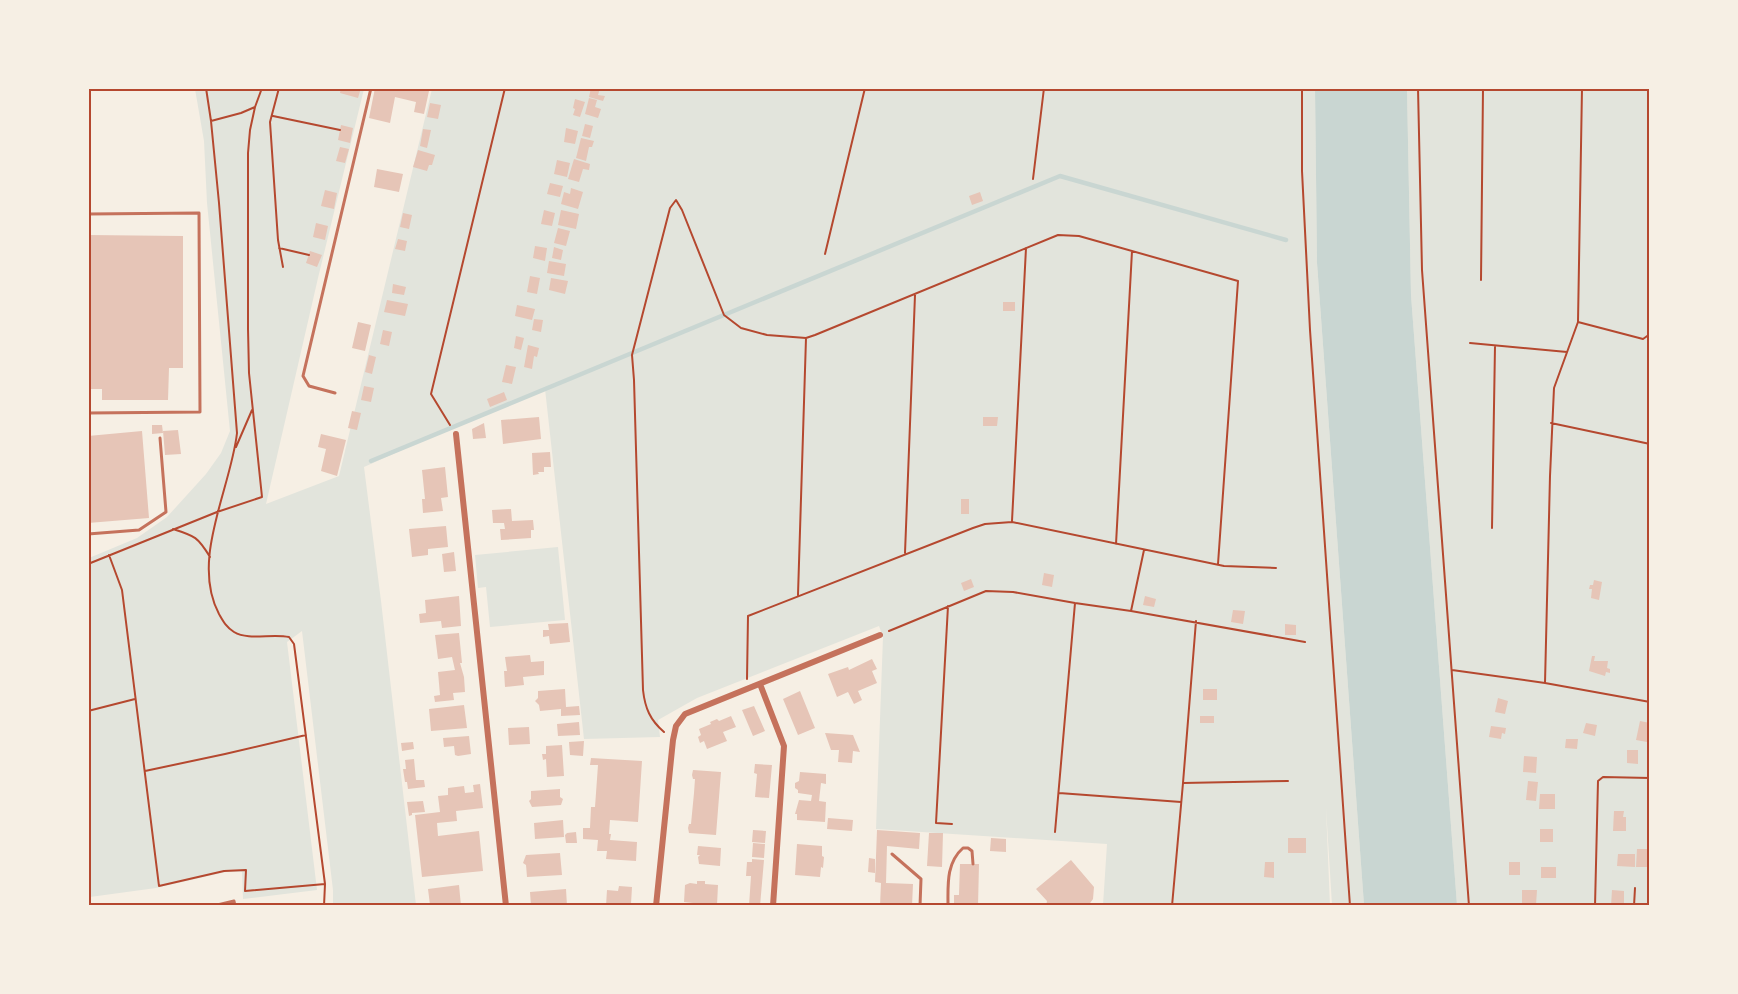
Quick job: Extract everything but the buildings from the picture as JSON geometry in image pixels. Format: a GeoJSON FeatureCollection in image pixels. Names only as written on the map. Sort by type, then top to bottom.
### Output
{"type":"FeatureCollection","features":[{"type":"Feature","properties":{"kind":"street"},"geometry":{"type":"LineString","coordinates":[[456,434],[506,906]]}},
{"type":"Feature","properties":{"kind":"street"},"geometry":{"type":"LineString","coordinates":[[656,906],[673,740],[676,726],[685,714],[880,635]]}},
{"type":"Feature","properties":{"kind":"street"},"geometry":{"type":"LineString","coordinates":[[759,684],[784,746],[774,906]]}},
{"type":"Feature","properties":{"kind":"lane"},"geometry":{"type":"LineString","coordinates":[[335,393],[309,386],[303,376],[371,88]]}},
{"type":"Feature","properties":{"kind":"lane"},"geometry":{"type":"LineString","coordinates":[[88,214],[199,213],[200,412],[88,413]]}},
{"type":"Feature","properties":{"kind":"lane"},"geometry":{"type":"LineString","coordinates":[[88,534],[139,530],[166,512],[160,438]]}},
{"type":"Feature","properties":{"kind":"lane"},"geometry":{"type":"LineString","coordinates":[[948,906],[949,869],[956,854],[963,848],[968,848],[972,851],[973,864]]}},
{"type":"Feature","properties":{"kind":"lane"},"geometry":{"type":"LineString","coordinates":[[892,854],[921,879],[920,906]]}},
{"type":"Feature","properties":{"kind":"lane"},"geometry":{"type":"LineString","coordinates":[[213,906],[234,901],[235,906]]}},
{"type":"Feature","properties":{"kind":"path"},"geometry":{"type":"LineString","coordinates":[[206,88],[211,121],[237,433],[235,449]]}},
{"type":"Feature","properties":{"kind":"path"},"geometry":{"type":"LineString","coordinates":[[88,564],[217,512],[262,497],[248,329],[248,153],[250,130],[262,88]]}},
{"type":"Feature","properties":{"kind":"path"},"geometry":{"type":"LineString","coordinates":[[279,88],[270,122],[279,248],[283,267]]}},
{"type":"Feature","properties":{"kind":"path"},"geometry":{"type":"LineString","coordinates":[[450,426],[431,394],[505,88]]}},
{"type":"Feature","properties":{"kind":"path"},"geometry":{"type":"LineString","coordinates":[[825,254],[865,88]]}},
{"type":"Feature","properties":{"kind":"path"},"geometry":{"type":"LineString","coordinates":[[1034,179],[1044,88]]}},
{"type":"Feature","properties":{"kind":"path"},"geometry":{"type":"LineString","coordinates":[[1302,88],[1302,171],[1310,330],[1350,906]]}},
{"type":"Feature","properties":{"kind":"path"},"geometry":{"type":"LineString","coordinates":[[1418,88],[1422,270],[1469,906]]}},
{"type":"Feature","properties":{"kind":"path"},"geometry":{"type":"LineString","coordinates":[[1481,280],[1483,88]]}},
{"type":"Feature","properties":{"kind":"path"},"geometry":{"type":"LineString","coordinates":[[1545,683],[1551,423],[1554,388],[1578,322],[1582,88]]}},
{"type":"Feature","properties":{"kind":"path"},"geometry":{"type":"LineString","coordinates":[[211,121],[255,107]]}},
{"type":"Feature","properties":{"kind":"path"},"geometry":{"type":"LineString","coordinates":[[272,115],[340,130]]}},
{"type":"Feature","properties":{"kind":"path"},"geometry":{"type":"LineString","coordinates":[[673,740],[658,727],[645,708],[643,690],[632,355],[670,208],[675,200],[682,210],[724,315],[741,328],[767,335],[806,338],[1058,235],[1080,236],[1238,281],[1218,564]]}},
{"type":"Feature","properties":{"kind":"path"},"geometry":{"type":"LineString","coordinates":[[279,248],[309,255]]}},
{"type":"Feature","properties":{"kind":"path"},"geometry":{"type":"LineString","coordinates":[[1012,522],[1026,248]]}},
{"type":"Feature","properties":{"kind":"path"},"geometry":{"type":"LineString","coordinates":[[1116,544],[1132,251]]}},
{"type":"Feature","properties":{"kind":"path"},"geometry":{"type":"LineString","coordinates":[[905,554],[915,295]]}},
{"type":"Feature","properties":{"kind":"path"},"geometry":{"type":"LineString","coordinates":[[1578,322],[1643,339],[1650,334]]}},
{"type":"Feature","properties":{"kind":"path"},"geometry":{"type":"LineString","coordinates":[[798,595],[806,338]]}},
{"type":"Feature","properties":{"kind":"path"},"geometry":{"type":"LineString","coordinates":[[1470,343],[1567,352]]}},
{"type":"Feature","properties":{"kind":"path"},"geometry":{"type":"LineString","coordinates":[[1492,528],[1495,346]]}},
{"type":"Feature","properties":{"kind":"path"},"geometry":{"type":"LineString","coordinates":[[253,408],[235,449],[217,512],[209,576],[214,604],[226,626],[236,633],[252,636],[278,634],[289,637],[294,644],[325,884],[324,906]]}},
{"type":"Feature","properties":{"kind":"path"},"geometry":{"type":"LineString","coordinates":[[1551,423],[1650,444]]}},
{"type":"Feature","properties":{"kind":"path"},"geometry":{"type":"LineString","coordinates":[[749,688],[746,678],[748,616],[973,528],[986,525],[1012,522],[1218,564],[1276,568]]}},
{"type":"Feature","properties":{"kind":"path"},"geometry":{"type":"LineString","coordinates":[[173,529],[193,536],[202,543],[210,558]]}},
{"type":"Feature","properties":{"kind":"path"},"geometry":{"type":"LineString","coordinates":[[1131,611],[1143,550]]}},
{"type":"Feature","properties":{"kind":"path"},"geometry":{"type":"LineString","coordinates":[[109,555],[122,590],[159,886],[224,871],[246,870],[245,891],[325,884]]}},
{"type":"Feature","properties":{"kind":"path"},"geometry":{"type":"LineString","coordinates":[[880,635],[986,591],[1013,592],[1196,621],[1305,642]]}},
{"type":"Feature","properties":{"kind":"path"},"geometry":{"type":"LineString","coordinates":[[1055,832],[1075,603]]}},
{"type":"Feature","properties":{"kind":"path"},"geometry":{"type":"LineString","coordinates":[[948,606],[936,823],[952,824]]}},
{"type":"Feature","properties":{"kind":"path"},"geometry":{"type":"LineString","coordinates":[[1172,906],[1196,621]]}},
{"type":"Feature","properties":{"kind":"path"},"geometry":{"type":"LineString","coordinates":[[1452,670],[1650,701]]}},
{"type":"Feature","properties":{"kind":"path"},"geometry":{"type":"LineString","coordinates":[[88,711],[136,699]]}},
{"type":"Feature","properties":{"kind":"path"},"geometry":{"type":"LineString","coordinates":[[145,771],[306,735]]}},
{"type":"Feature","properties":{"kind":"path"},"geometry":{"type":"LineString","coordinates":[[1595,906],[1598,781],[1603,777],[1650,777]]}},
{"type":"Feature","properties":{"kind":"path"},"geometry":{"type":"LineString","coordinates":[[1183,783],[1288,781]]}},
{"type":"Feature","properties":{"kind":"path"},"geometry":{"type":"LineString","coordinates":[[1059,793],[1181,802]]}},
{"type":"Feature","properties":{"kind":"path"},"geometry":{"type":"LineString","coordinates":[[1634,906],[1635,888]]}},
{"type":"Feature","properties":{"kind":"shaded area"},"geometry":{"type":"Polygon","coordinates":[[[195,89],[364,89],[266,504],[339,476],[432,89],[1315,89],[1317,263],[1364,905],[1332,905],[1326,808],[1330,906],[1103,905],[1107,844],[876,829],[883,637],[879,626],[697,698],[658,720],[660,737],[584,739],[545,389],[364,467],[416,905],[333,905],[302,631],[287,642],[317,890],[243,899],[242,872],[226,872],[156,888],[90,897],[91,905],[89,906],[89,558],[137,538],[167,517],[206,474],[221,453],[230,431],[207,203],[204,141],[195,89]]]}},
{"type":"Feature","properties":{"kind":"shaded area"},"geometry":{"type":"Polygon","coordinates":[[[1315,89],[1407,89],[1411,295],[1457,905],[1364,905],[1317,263],[1315,89]]]}},
{"type":"Feature","properties":{"kind":"shaded area"},"geometry":{"type":"Polygon","coordinates":[[[1407,89],[1649,89],[1649,905],[1457,905],[1411,295],[1407,89]]]}},
{"type":"Feature","properties":{"kind":"shaded area"},"geometry":{"type":"Polygon","coordinates":[[[558,547],[565,620],[490,627],[486,587],[478,588],[475,555],[558,547]]]}},
{"type":"Feature","properties":{"kind":"waterway"},"geometry":{"type":"LineString","coordinates":[[371,461],[1060,176],[1286,240]]}}]}
